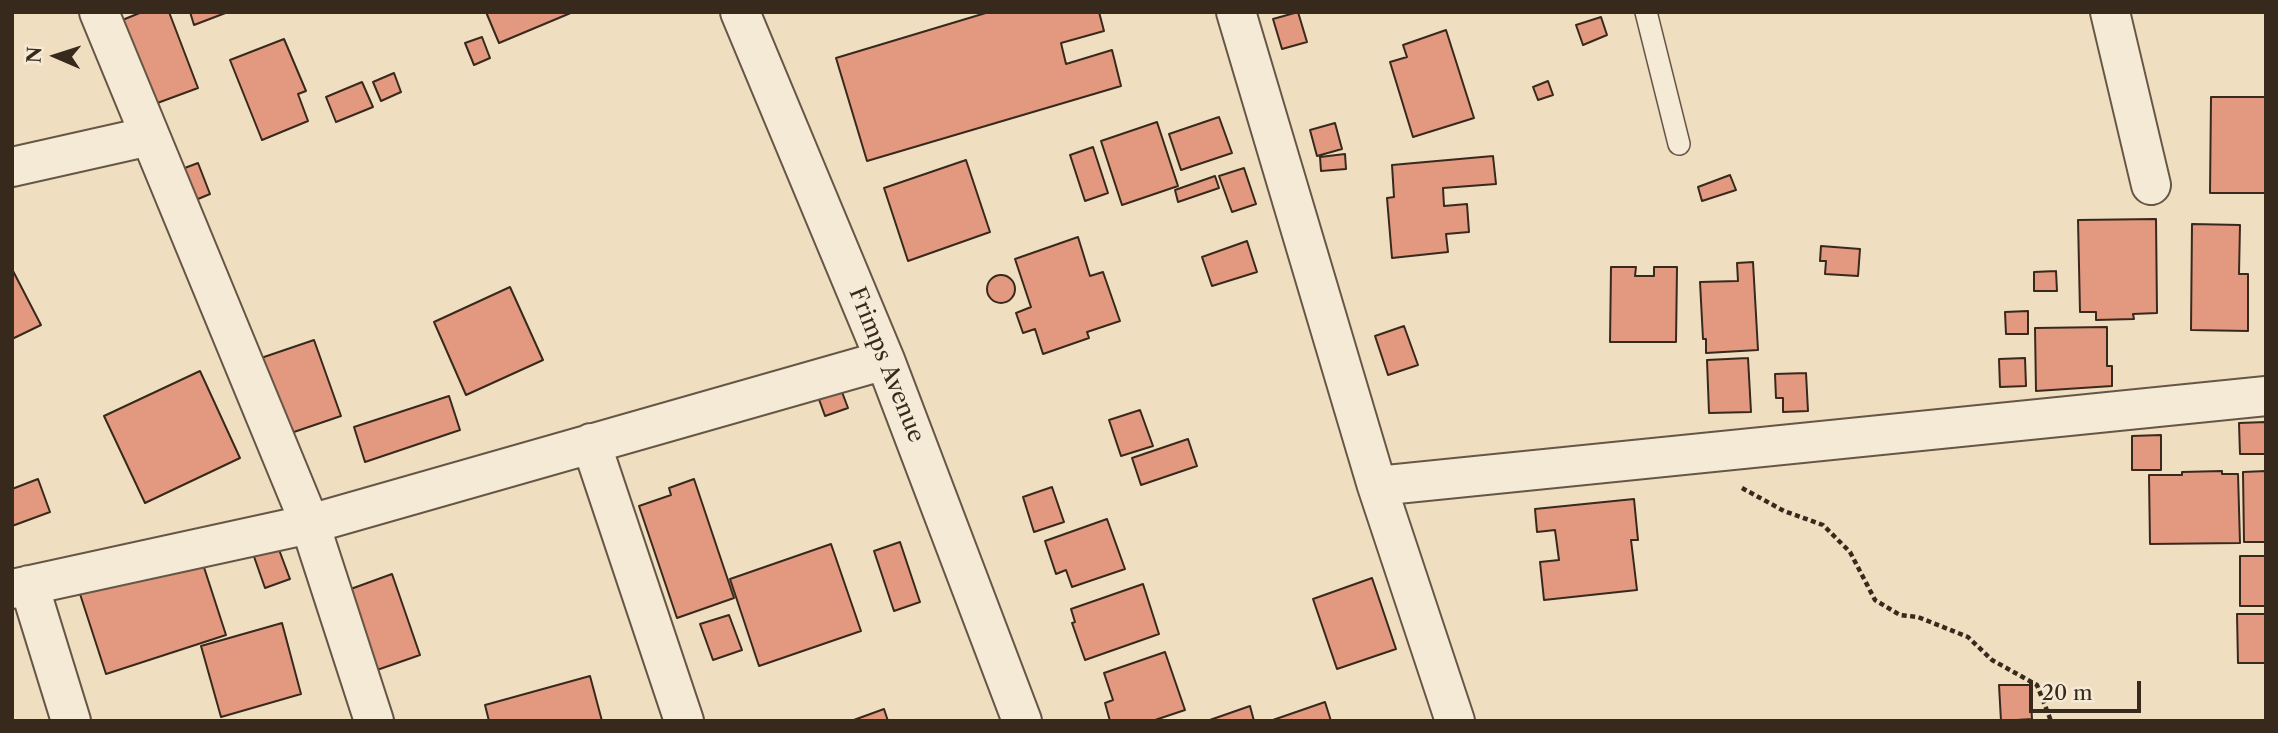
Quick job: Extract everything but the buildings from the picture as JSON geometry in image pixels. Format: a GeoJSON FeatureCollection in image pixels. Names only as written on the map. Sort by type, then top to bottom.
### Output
{"type":"FeatureCollection","features":[{"type":"Feature","properties":{"kind":"street"},"geometry":{"type":"LineString","coordinates":[[99,12],[310,524],[374,721]]}},
{"type":"Feature","properties":{"kind":"street","name":"Frimps Avenue"},"geometry":{"type":"LineString","coordinates":[[740,12],[885,360],[1022,721]]}},
{"type":"Feature","properties":{"kind":"street"},"geometry":{"type":"LineString","coordinates":[[1236,12],[1377,486],[1455,721]]}},
{"type":"Feature","properties":{"kind":"street"},"geometry":{"type":"LineString","coordinates":[[2110,12],[2151,185]]}},
{"type":"Feature","properties":{"kind":"street"},"geometry":{"type":"LineString","coordinates":[[12,167],[150,136]]}},
{"type":"Feature","properties":{"kind":"street"},"geometry":{"type":"LineString","coordinates":[[71,721],[21,587],[310,524],[885,360]]}},
{"type":"Feature","properties":{"kind":"street"},"geometry":{"type":"LineString","coordinates":[[1377,486],[2266,396]]}},
{"type":"Feature","properties":{"kind":"street"},"geometry":{"type":"LineString","coordinates":[[591,443],[684,721]]}},
{"type":"Feature","properties":{"kind":"lane"},"geometry":{"type":"LineString","coordinates":[[1646,12],[1679,145]]}},
{"type":"Feature","properties":{"kind":"path"},"geometry":{"type":"LineString","coordinates":[[1712,452],[1727,481],[1784,511],[1823,525],[1850,552],[1875,600],[1900,615],[1918,617],[1968,637],[1992,660],[2036,685],[2051,721]]}}]}
